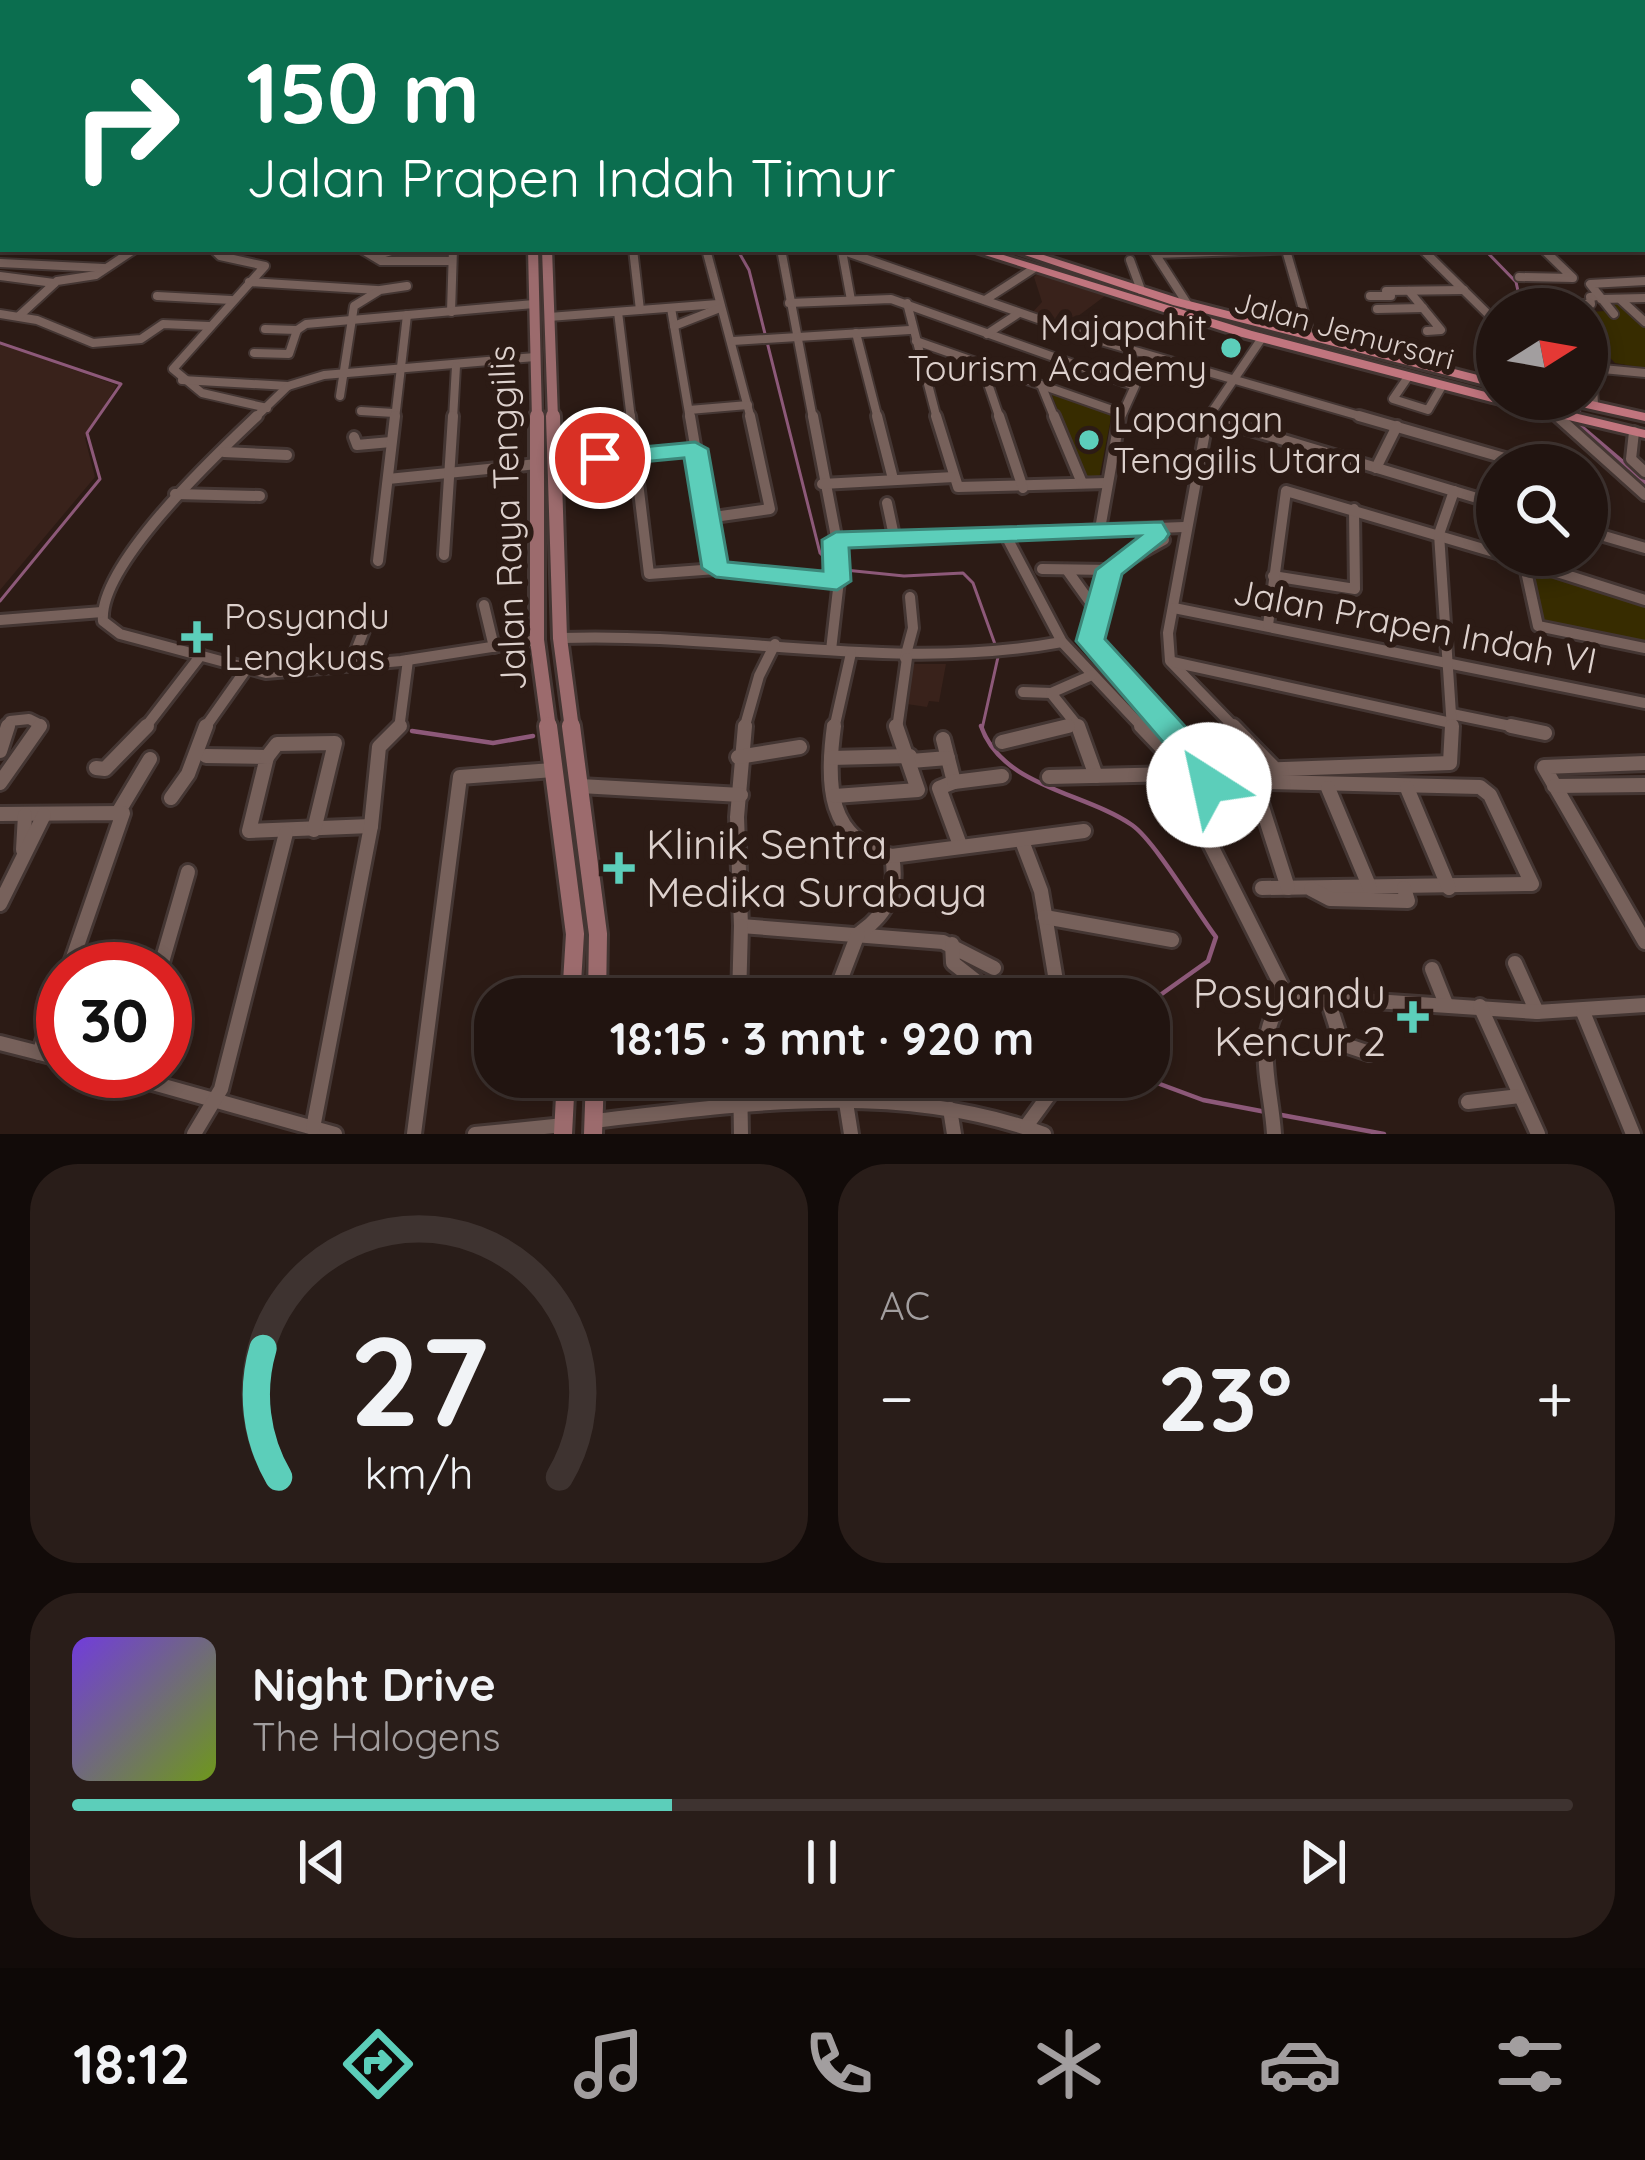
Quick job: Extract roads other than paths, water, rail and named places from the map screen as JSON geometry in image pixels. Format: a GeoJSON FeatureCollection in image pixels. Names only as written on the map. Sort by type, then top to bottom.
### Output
{"type":"FeatureCollection","features":[{"type":"Feature","properties":{"kind":"main road","name":"Jalan Raya Tenggilis"},"geometry":{"type":"LineString","coordinates":[[540,252],[534,304],[541,540],[537,640],[575,934],[572,978]]}},
{"type":"Feature","properties":{"kind":"main road","name":"Jalan Raya Tenggilis"},"geometry":{"type":"LineString","coordinates":[[540,252],[554,403],[560,638],[598,934],[597,978]]}},
{"type":"Feature","properties":{"kind":"main road","name":"Jalan Jemursari"},"geometry":{"type":"LineString","coordinates":[[994,252],[1038,258],[1262,338],[1476,394]]}},
{"type":"Feature","properties":{"kind":"main road","name":"Jalan Jemursari"},"geometry":{"type":"LineString","coordinates":[[1128,291],[1476,379]]}},
{"type":"Feature","properties":{"kind":"main road"},"geometry":{"type":"LineString","coordinates":[[536,404],[554,403]]}},
{"type":"Feature","properties":{"kind":"main road"},"geometry":{"type":"LineString","coordinates":[[1608,412],[1645,416]]}},
{"type":"Feature","properties":{"kind":"main road"},"geometry":{"type":"LineString","coordinates":[[1608,418],[1640,433]]}},
{"type":"Feature","properties":{"kind":"main road"},"geometry":{"type":"LineString","coordinates":[[541,540],[560,539]]}},
{"type":"Feature","properties":{"kind":"main road"},"geometry":{"type":"LineString","coordinates":[[564,1130],[565,1098]]}},
{"type":"Feature","properties":{"kind":"street"},"geometry":{"type":"LineString","coordinates":[[0,276],[54,284],[96,275],[130,252]]}},
{"type":"Feature","properties":{"kind":"street"},"geometry":{"type":"LineString","coordinates":[[178,380],[175,361],[264,264],[225,258],[217,252]]}},
{"type":"Feature","properties":{"kind":"street"},"geometry":{"type":"LineString","coordinates":[[366,252],[372,257],[452,261]]}},
{"type":"Feature","properties":{"kind":"street"},"geometry":{"type":"LineString","coordinates":[[372,257],[388,252]]}},
{"type":"Feature","properties":{"kind":"street"},"geometry":{"type":"LineString","coordinates":[[451,312],[453,252]]}},
{"type":"Feature","properties":{"kind":"street"},"geometry":{"type":"LineString","coordinates":[[633,252],[640,310]]}},
{"type":"Feature","properties":{"kind":"street"},"geometry":{"type":"LineString","coordinates":[[707,252],[719,306],[734,341],[769,510],[707,518]]}},
{"type":"Feature","properties":{"kind":"street"},"geometry":{"type":"LineString","coordinates":[[781,252],[836,540],[839,573],[831,650]]}},
{"type":"Feature","properties":{"kind":"street"},"geometry":{"type":"LineString","coordinates":[[840,252],[851,300]]}},
{"type":"Feature","properties":{"kind":"street"},"geometry":{"type":"LineString","coordinates":[[846,252],[1019,313],[1476,449]]}},
{"type":"Feature","properties":{"kind":"street"},"geometry":{"type":"LineString","coordinates":[[1154,252],[1188,304]]}},
{"type":"Feature","properties":{"kind":"street"},"geometry":{"type":"LineString","coordinates":[[1287,252],[1311,337]]}},
{"type":"Feature","properties":{"kind":"street"},"geometry":{"type":"LineString","coordinates":[[1425,252],[1476,302]]}},
{"type":"Feature","properties":{"kind":"street"},"geometry":{"type":"LineString","coordinates":[[1520,278],[1573,278],[1547,252]]}},
{"type":"Feature","properties":{"kind":"street"},"geometry":{"type":"LineString","coordinates":[[985,300],[1038,258]]}},
{"type":"Feature","properties":{"kind":"street"},"geometry":{"type":"LineString","coordinates":[[1128,291],[1130,260]]}},
{"type":"Feature","properties":{"kind":"street"},"geometry":{"type":"LineString","coordinates":[[0,263],[104,268]]}},
{"type":"Feature","properties":{"kind":"street"},"geometry":{"type":"LineString","coordinates":[[1593,288],[1590,284],[1645,281]]}},
{"type":"Feature","properties":{"kind":"street"},"geometry":{"type":"LineString","coordinates":[[249,282],[378,291],[407,286]]}},
{"type":"Feature","properties":{"kind":"street"},"geometry":{"type":"LineString","coordinates":[[19,316],[54,284]]}},
{"type":"Feature","properties":{"kind":"street"},"geometry":{"type":"LineString","coordinates":[[1370,296],[1464,290]]}},
{"type":"Feature","properties":{"kind":"street"},"geometry":{"type":"LineString","coordinates":[[340,395],[354,306],[378,291]]}},
{"type":"Feature","properties":{"kind":"street"},"geometry":{"type":"LineString","coordinates":[[1386,291],[1411,293],[1442,330],[1427,332]]}},
{"type":"Feature","properties":{"kind":"street"},"geometry":{"type":"LineString","coordinates":[[157,296],[231,299]]}},
{"type":"Feature","properties":{"kind":"street"},"geometry":{"type":"LineString","coordinates":[[1608,298],[1645,298]]}},
{"type":"Feature","properties":{"kind":"street"},"geometry":{"type":"LineString","coordinates":[[1620,299],[1645,322]]}},
{"type":"Feature","properties":{"kind":"street"},"geometry":{"type":"LineString","coordinates":[[789,303],[907,303],[1132,384],[1137,391],[1121,413],[1100,529]]}},
{"type":"Feature","properties":{"kind":"street"},"geometry":{"type":"LineString","coordinates":[[907,303],[910,330],[955,482]]}},
{"type":"Feature","properties":{"kind":"street"},"geometry":{"type":"LineString","coordinates":[[266,329],[297,330],[306,324],[351,319],[534,304]]}},
{"type":"Feature","properties":{"kind":"street"},"geometry":{"type":"LineString","coordinates":[[549,317],[719,306]]}},
{"type":"Feature","properties":{"kind":"street"},"geometry":{"type":"LineString","coordinates":[[674,326],[719,306]]}},
{"type":"Feature","properties":{"kind":"street"},"geometry":{"type":"LineString","coordinates":[[671,308],[716,568]]}},
{"type":"Feature","properties":{"kind":"street"},"geometry":{"type":"LineString","coordinates":[[1377,309],[1423,308]]}},
{"type":"Feature","properties":{"kind":"street"},"geometry":{"type":"LineString","coordinates":[[1608,308],[1614,314]]}},
{"type":"Feature","properties":{"kind":"street"},"geometry":{"type":"LineString","coordinates":[[618,312],[649,574],[716,568],[839,573]]}},
{"type":"Feature","properties":{"kind":"street"},"geometry":{"type":"LineString","coordinates":[[987,334],[1019,313]]}},
{"type":"Feature","properties":{"kind":"street"},"geometry":{"type":"LineString","coordinates":[[0,314],[19,316],[89,343],[141,339],[164,324],[209,326]]}},
{"type":"Feature","properties":{"kind":"street"},"geometry":{"type":"LineString","coordinates":[[378,561],[407,315]]}},
{"type":"Feature","properties":{"kind":"street"},"geometry":{"type":"LineString","coordinates":[[254,352],[270,346],[291,352],[297,330]]}},
{"type":"Feature","properties":{"kind":"street"},"geometry":{"type":"LineString","coordinates":[[734,341],[910,330]]}},
{"type":"Feature","properties":{"kind":"street"},"geometry":{"type":"LineString","coordinates":[[856,333],[893,479]]}},
{"type":"Feature","properties":{"kind":"street"},"geometry":{"type":"LineString","coordinates":[[1262,338],[1207,417],[1184,527],[1170,661],[1272,766]]}},
{"type":"Feature","properties":{"kind":"street"},"geometry":{"type":"LineString","coordinates":[[916,341],[1121,413]]}},
{"type":"Feature","properties":{"kind":"street"},"geometry":{"type":"LineString","coordinates":[[178,380],[289,386],[343,374],[536,357]]}},
{"type":"Feature","properties":{"kind":"street"},"geometry":{"type":"LineString","coordinates":[[444,555],[456,366]]}},
{"type":"Feature","properties":{"kind":"street"},"geometry":{"type":"LineString","coordinates":[[982,366],[1024,488]]}},
{"type":"Feature","properties":{"kind":"street"},"geometry":{"type":"LineString","coordinates":[[1608,368],[1645,373]]}},
{"type":"Feature","properties":{"kind":"street"},"geometry":{"type":"LineString","coordinates":[[1408,377],[1394,399],[1428,410],[1442,386]]}},
{"type":"Feature","properties":{"kind":"street"},"geometry":{"type":"LineString","coordinates":[[178,380],[213,397],[267,408]]}},
{"type":"Feature","properties":{"kind":"street"},"geometry":{"type":"LineString","coordinates":[[289,386],[175,494],[125,565],[102,612],[104,621],[121,634],[245,670],[350,667],[537,640]]}},
{"type":"Feature","properties":{"kind":"street"},"geometry":{"type":"LineString","coordinates":[[1042,387],[1082,483]]}},
{"type":"Feature","properties":{"kind":"street"},"geometry":{"type":"LineString","coordinates":[[688,410],[748,405]]}},
{"type":"Feature","properties":{"kind":"street"},"geometry":{"type":"LineString","coordinates":[[361,411],[394,413]]}},
{"type":"Feature","properties":{"kind":"street"},"geometry":{"type":"LineString","coordinates":[[1207,417],[1476,498]]}},
{"type":"Feature","properties":{"kind":"street"},"geometry":{"type":"LineString","coordinates":[[1577,420],[1645,495]]}},
{"type":"Feature","properties":{"kind":"street"},"geometry":{"type":"LineString","coordinates":[[1376,468],[1397,426]]}},
{"type":"Feature","properties":{"kind":"street"},"geometry":{"type":"LineString","coordinates":[[1640,433],[1631,459],[1645,472]]}},
{"type":"Feature","properties":{"kind":"street"},"geometry":{"type":"LineString","coordinates":[[354,437],[357,445],[392,442]]}},
{"type":"Feature","properties":{"kind":"street"},"geometry":{"type":"LineString","coordinates":[[556,463],[695,449]]}},
{"type":"Feature","properties":{"kind":"street"},"geometry":{"type":"LineString","coordinates":[[220,452],[287,455]]}},
{"type":"Feature","properties":{"kind":"street"},"geometry":{"type":"LineString","coordinates":[[388,478],[537,464]]}},
{"type":"Feature","properties":{"kind":"street"},"geometry":{"type":"LineString","coordinates":[[822,484],[893,479],[1024,488],[1108,484]]}},
{"type":"Feature","properties":{"kind":"street"},"geometry":{"type":"LineString","coordinates":[[1203,767],[1201,776],[1209,785],[1222,787],[1229,776],[1272,766],[1450,763],[1455,754],[1438,534],[1454,491]]}},
{"type":"Feature","properties":{"kind":"street"},"geometry":{"type":"LineString","coordinates":[[1268,625],[1285,492],[1476,546]]}},
{"type":"Feature","properties":{"kind":"street"},"geometry":{"type":"LineString","coordinates":[[175,494],[260,496]]}},
{"type":"Feature","properties":{"kind":"street"},"geometry":{"type":"LineString","coordinates":[[886,503],[894,536]]}},
{"type":"Feature","properties":{"kind":"street"},"geometry":{"type":"LineString","coordinates":[[1273,576],[1355,589],[1354,509]]}},
{"type":"Feature","properties":{"kind":"street"},"geometry":{"type":"LineString","coordinates":[[1042,569],[1110,570],[1157,534],[1184,527]]}},
{"type":"Feature","properties":{"kind":"street"},"geometry":{"type":"LineString","coordinates":[[836,540],[1100,529],[1183,541]]}},
{"type":"Feature","properties":{"kind":"street"},"geometry":{"type":"LineString","coordinates":[[1005,534],[1061,642],[1162,748],[1178,774],[1286,995]]}},
{"type":"Feature","properties":{"kind":"street"},"geometry":{"type":"LineString","coordinates":[[1608,537],[1645,548]]}},
{"type":"Feature","properties":{"kind":"street"},"geometry":{"type":"LineString","coordinates":[[1066,570],[1095,609]]}},
{"type":"Feature","properties":{"kind":"street"},"geometry":{"type":"LineString","coordinates":[[1110,570],[1095,609],[1092,644],[1203,767],[1255,785],[1480,787],[1490,795],[1532,885],[1262,889]]}},
{"type":"Feature","properties":{"kind":"street"},"geometry":{"type":"LineString","coordinates":[[1528,576],[1538,626],[1645,648]]}},
{"type":"Feature","properties":{"kind":"street"},"geometry":{"type":"LineString","coordinates":[[1569,576],[1645,600]]}},
{"type":"Feature","properties":{"kind":"street"},"geometry":{"type":"LineString","coordinates":[[835,796],[916,791],[896,713],[913,628],[907,607],[910,597]]}},
{"type":"Feature","properties":{"kind":"street"},"geometry":{"type":"LineString","coordinates":[[484,605],[494,647]]}},
{"type":"Feature","properties":{"kind":"street","name":"Jalan Prapen Indah VI"},"geometry":{"type":"LineString","coordinates":[[1174,608],[1645,703]]}},
{"type":"Feature","properties":{"kind":"street"},"geometry":{"type":"LineString","coordinates":[[0,620],[102,612]]}},
{"type":"Feature","properties":{"kind":"street"},"geometry":{"type":"LineString","coordinates":[[350,667],[368,620]]}},
{"type":"Feature","properties":{"kind":"street"},"geometry":{"type":"LineString","coordinates":[[560,638],[653,634],[906,658],[992,657],[1061,642]]}},
{"type":"Feature","properties":{"kind":"street"},"geometry":{"type":"LineString","coordinates":[[740,978],[738,757],[759,671],[775,644]]}},
{"type":"Feature","properties":{"kind":"street"},"geometry":{"type":"LineString","coordinates":[[851,652],[832,714],[831,758],[835,796],[854,846],[870,855],[892,856],[1084,831]]}},
{"type":"Feature","properties":{"kind":"street"},"geometry":{"type":"LineString","coordinates":[[96,768],[104,769],[151,723],[201,655]]}},
{"type":"Feature","properties":{"kind":"street"},"geometry":{"type":"LineString","coordinates":[[313,1128],[371,826],[380,744],[399,731],[408,660]]}},
{"type":"Feature","properties":{"kind":"street"},"geometry":{"type":"LineString","coordinates":[[1170,661],[1545,733]]}},
{"type":"Feature","properties":{"kind":"street"},"geometry":{"type":"LineString","coordinates":[[171,798],[188,774],[203,730],[245,670]]}},
{"type":"Feature","properties":{"kind":"street"},"geometry":{"type":"LineString","coordinates":[[1023,692],[1051,693],[1092,675]]}},
{"type":"Feature","properties":{"kind":"street"},"geometry":{"type":"LineString","coordinates":[[1051,693],[1085,735],[1082,745],[1096,776]]}},
{"type":"Feature","properties":{"kind":"street"},"geometry":{"type":"LineString","coordinates":[[0,751],[10,721],[29,719],[41,725],[0,783]]}},
{"type":"Feature","properties":{"kind":"street"},"geometry":{"type":"LineString","coordinates":[[1002,742],[1076,724]]}},
{"type":"Feature","properties":{"kind":"street"},"geometry":{"type":"LineString","coordinates":[[314,830],[333,739],[277,744],[267,757],[246,828],[286,833],[371,826]]}},
{"type":"Feature","properties":{"kind":"street"},"geometry":{"type":"LineString","coordinates":[[944,739],[953,782]]}},
{"type":"Feature","properties":{"kind":"street"},"geometry":{"type":"LineString","coordinates":[[738,757],[800,747]]}},
{"type":"Feature","properties":{"kind":"street"},"geometry":{"type":"LineString","coordinates":[[206,755],[267,757]]}},
{"type":"Feature","properties":{"kind":"street"},"geometry":{"type":"LineString","coordinates":[[831,758],[948,758]]}},
{"type":"Feature","properties":{"kind":"street"},"geometry":{"type":"LineString","coordinates":[[119,812],[149,759]]}},
{"type":"Feature","properties":{"kind":"street"},"geometry":{"type":"LineString","coordinates":[[1645,764],[1546,764],[1645,943]]}},
{"type":"Feature","properties":{"kind":"street"},"geometry":{"type":"LineString","coordinates":[[414,1134],[460,777],[553,770]]}},
{"type":"Feature","properties":{"kind":"street"},"geometry":{"type":"LineString","coordinates":[[1049,776],[1178,774]]}},
{"type":"Feature","properties":{"kind":"street"},"geometry":{"type":"LineString","coordinates":[[960,845],[939,788],[1002,776]]}},
{"type":"Feature","properties":{"kind":"street"},"geometry":{"type":"LineString","coordinates":[[1255,785],[1288,888]]}},
{"type":"Feature","properties":{"kind":"street"},"geometry":{"type":"LineString","coordinates":[[1554,785],[1645,785]]}},
{"type":"Feature","properties":{"kind":"street"},"geometry":{"type":"LineString","coordinates":[[580,786],[741,795]]}},
{"type":"Feature","properties":{"kind":"street"},"geometry":{"type":"LineString","coordinates":[[1328,788],[1370,888]]}},
{"type":"Feature","properties":{"kind":"street"},"geometry":{"type":"LineString","coordinates":[[1407,788],[1449,888]]}},
{"type":"Feature","properties":{"kind":"street"},"geometry":{"type":"LineString","coordinates":[[0,814],[119,812]]}},
{"type":"Feature","properties":{"kind":"street"},"geometry":{"type":"LineString","coordinates":[[79,942],[123,816],[119,812]]}},
{"type":"Feature","properties":{"kind":"street"},"geometry":{"type":"LineString","coordinates":[[22,850],[25,815]]}},
{"type":"Feature","properties":{"kind":"street"},"geometry":{"type":"LineString","coordinates":[[0,904],[22,850],[44,815]]}},
{"type":"Feature","properties":{"kind":"street"},"geometry":{"type":"LineString","coordinates":[[194,1134],[214,1103],[243,1013],[286,833]]}},
{"type":"Feature","properties":{"kind":"street"},"geometry":{"type":"LineString","coordinates":[[1022,841],[1036,869],[1055,978]]}},
{"type":"Feature","properties":{"kind":"street"},"geometry":{"type":"LineString","coordinates":[[841,978],[858,934],[890,905],[896,886],[892,856]]}},
{"type":"Feature","properties":{"kind":"street"},"geometry":{"type":"LineString","coordinates":[[168,942],[188,872]]}},
{"type":"Feature","properties":{"kind":"street"},"geometry":{"type":"LineString","coordinates":[[1308,888],[1330,899],[1408,901],[1404,888]]}},
{"type":"Feature","properties":{"kind":"street"},"geometry":{"type":"LineString","coordinates":[[1045,917],[1172,940]]}},
{"type":"Feature","properties":{"kind":"street"},"geometry":{"type":"LineString","coordinates":[[741,926],[952,944],[994,968]]}},
{"type":"Feature","properties":{"kind":"street"},"geometry":{"type":"LineString","coordinates":[[952,944],[953,963],[972,978]]}},
{"type":"Feature","properties":{"kind":"street"},"geometry":{"type":"LineString","coordinates":[[1515,963],[1537,1012]]}},
{"type":"Feature","properties":{"kind":"street"},"geometry":{"type":"LineString","coordinates":[[1432,969],[1446,1004]]}},
{"type":"Feature","properties":{"kind":"street"},"geometry":{"type":"LineString","coordinates":[[1274,1130],[1262,1031],[1270,1010],[1286,995],[1537,1012],[1645,1005]]}},
{"type":"Feature","properties":{"kind":"street"},"geometry":{"type":"LineString","coordinates":[[1328,998],[1342,1043],[1369,1053]]}},
{"type":"Feature","properties":{"kind":"street"},"geometry":{"type":"LineString","coordinates":[[1480,1006],[1538,1134]]}},
{"type":"Feature","properties":{"kind":"street"},"geometry":{"type":"LineString","coordinates":[[1582,1012],[1634,1134]]}},
{"type":"Feature","properties":{"kind":"street"},"geometry":{"type":"LineString","coordinates":[[0,1043],[36,1052]]}},
{"type":"Feature","properties":{"kind":"street"},"geometry":{"type":"LineString","coordinates":[[192,1095],[335,1134]]}},
{"type":"Feature","properties":{"kind":"street"},"geometry":{"type":"LineString","coordinates":[[1468,1102],[1520,1096]]}},
{"type":"Feature","properties":{"kind":"street"},"geometry":{"type":"LineString","coordinates":[[739,1098],[741,1134]]}},
{"type":"Feature","properties":{"kind":"street"},"geometry":{"type":"LineString","coordinates":[[1027,1126],[1047,1098]]}},
{"type":"Feature","properties":{"kind":"street"},"geometry":{"type":"LineString","coordinates":[[593,1127],[739,1106],[846,1100],[992,1114],[1044,1134]]}},
{"type":"Feature","properties":{"kind":"street"},"geometry":{"type":"LineString","coordinates":[[846,1100],[851,1134]]}},
{"type":"Feature","properties":{"kind":"street"},"geometry":{"type":"LineString","coordinates":[[950,1109],[954,1134]]}},
{"type":"Feature","properties":{"kind":"street"},"geometry":{"type":"LineString","coordinates":[[475,1134],[564,1130]]}},
{"type":"Feature","properties":{"kind":"waterway"},"geometry":{"type":"LineString","coordinates":[[739,252],[749,270],[820,553],[836,569]]}},
{"type":"Feature","properties":{"kind":"waterway"},"geometry":{"type":"LineString","coordinates":[[1487,252],[1517,288]]}},
{"type":"Feature","properties":{"kind":"waterway"},"geometry":{"type":"LineString","coordinates":[[0,343],[121,384],[87,433],[100,479],[0,601]]}},
{"type":"Feature","properties":{"kind":"waterway"},"geometry":{"type":"LineString","coordinates":[[1579,420],[1579,428]]}},
{"type":"Feature","properties":{"kind":"waterway"},"geometry":{"type":"LineString","coordinates":[[1579,428],[1645,484]]}},
{"type":"Feature","properties":{"kind":"waterway"},"geometry":{"type":"LineString","coordinates":[[845,570],[904,576],[963,573],[973,583],[996,647]]}},
{"type":"Feature","properties":{"kind":"waterway"},"geometry":{"type":"LineString","coordinates":[[982,728],[998,657]]}},
{"type":"Feature","properties":{"kind":"waterway"},"geometry":{"type":"LineString","coordinates":[[982,728],[1007,763],[1132,825],[1163,860],[1216,937],[1208,961],[1170,988]]}},
{"type":"Feature","properties":{"kind":"waterway"},"geometry":{"type":"LineString","coordinates":[[412,731],[493,743],[533,736]]}},
{"type":"Feature","properties":{"kind":"waterway"},"geometry":{"type":"LineString","coordinates":[[1170,1088],[1203,1100],[1266,1112]]}},
{"type":"Feature","properties":{"kind":"waterway"},"geometry":{"type":"LineString","coordinates":[[1276,1114],[1384,1134]]}},
{"type":"Feature","properties":{"kind":"place","name":"Majapahit Tourism Academy"},"geometry":{"type":"Point","coordinates":[1231,348]}},
{"type":"Feature","properties":{"kind":"place","name":"Lapangan Tenggilis Utara"},"geometry":{"type":"Point","coordinates":[1089,440]}},
{"type":"Feature","properties":{"kind":"place","name":"Posyandu Lengkuas"},"geometry":{"type":"Point","coordinates":[197,637]}},
{"type":"Feature","properties":{"kind":"place","name":"Klinik Sentra Medika Surabaya"},"geometry":{"type":"Point","coordinates":[619,868]}},
{"type":"Feature","properties":{"kind":"place","name":"Posyandu Kencur 2"},"geometry":{"type":"Point","coordinates":[1413,1017]}}]}
